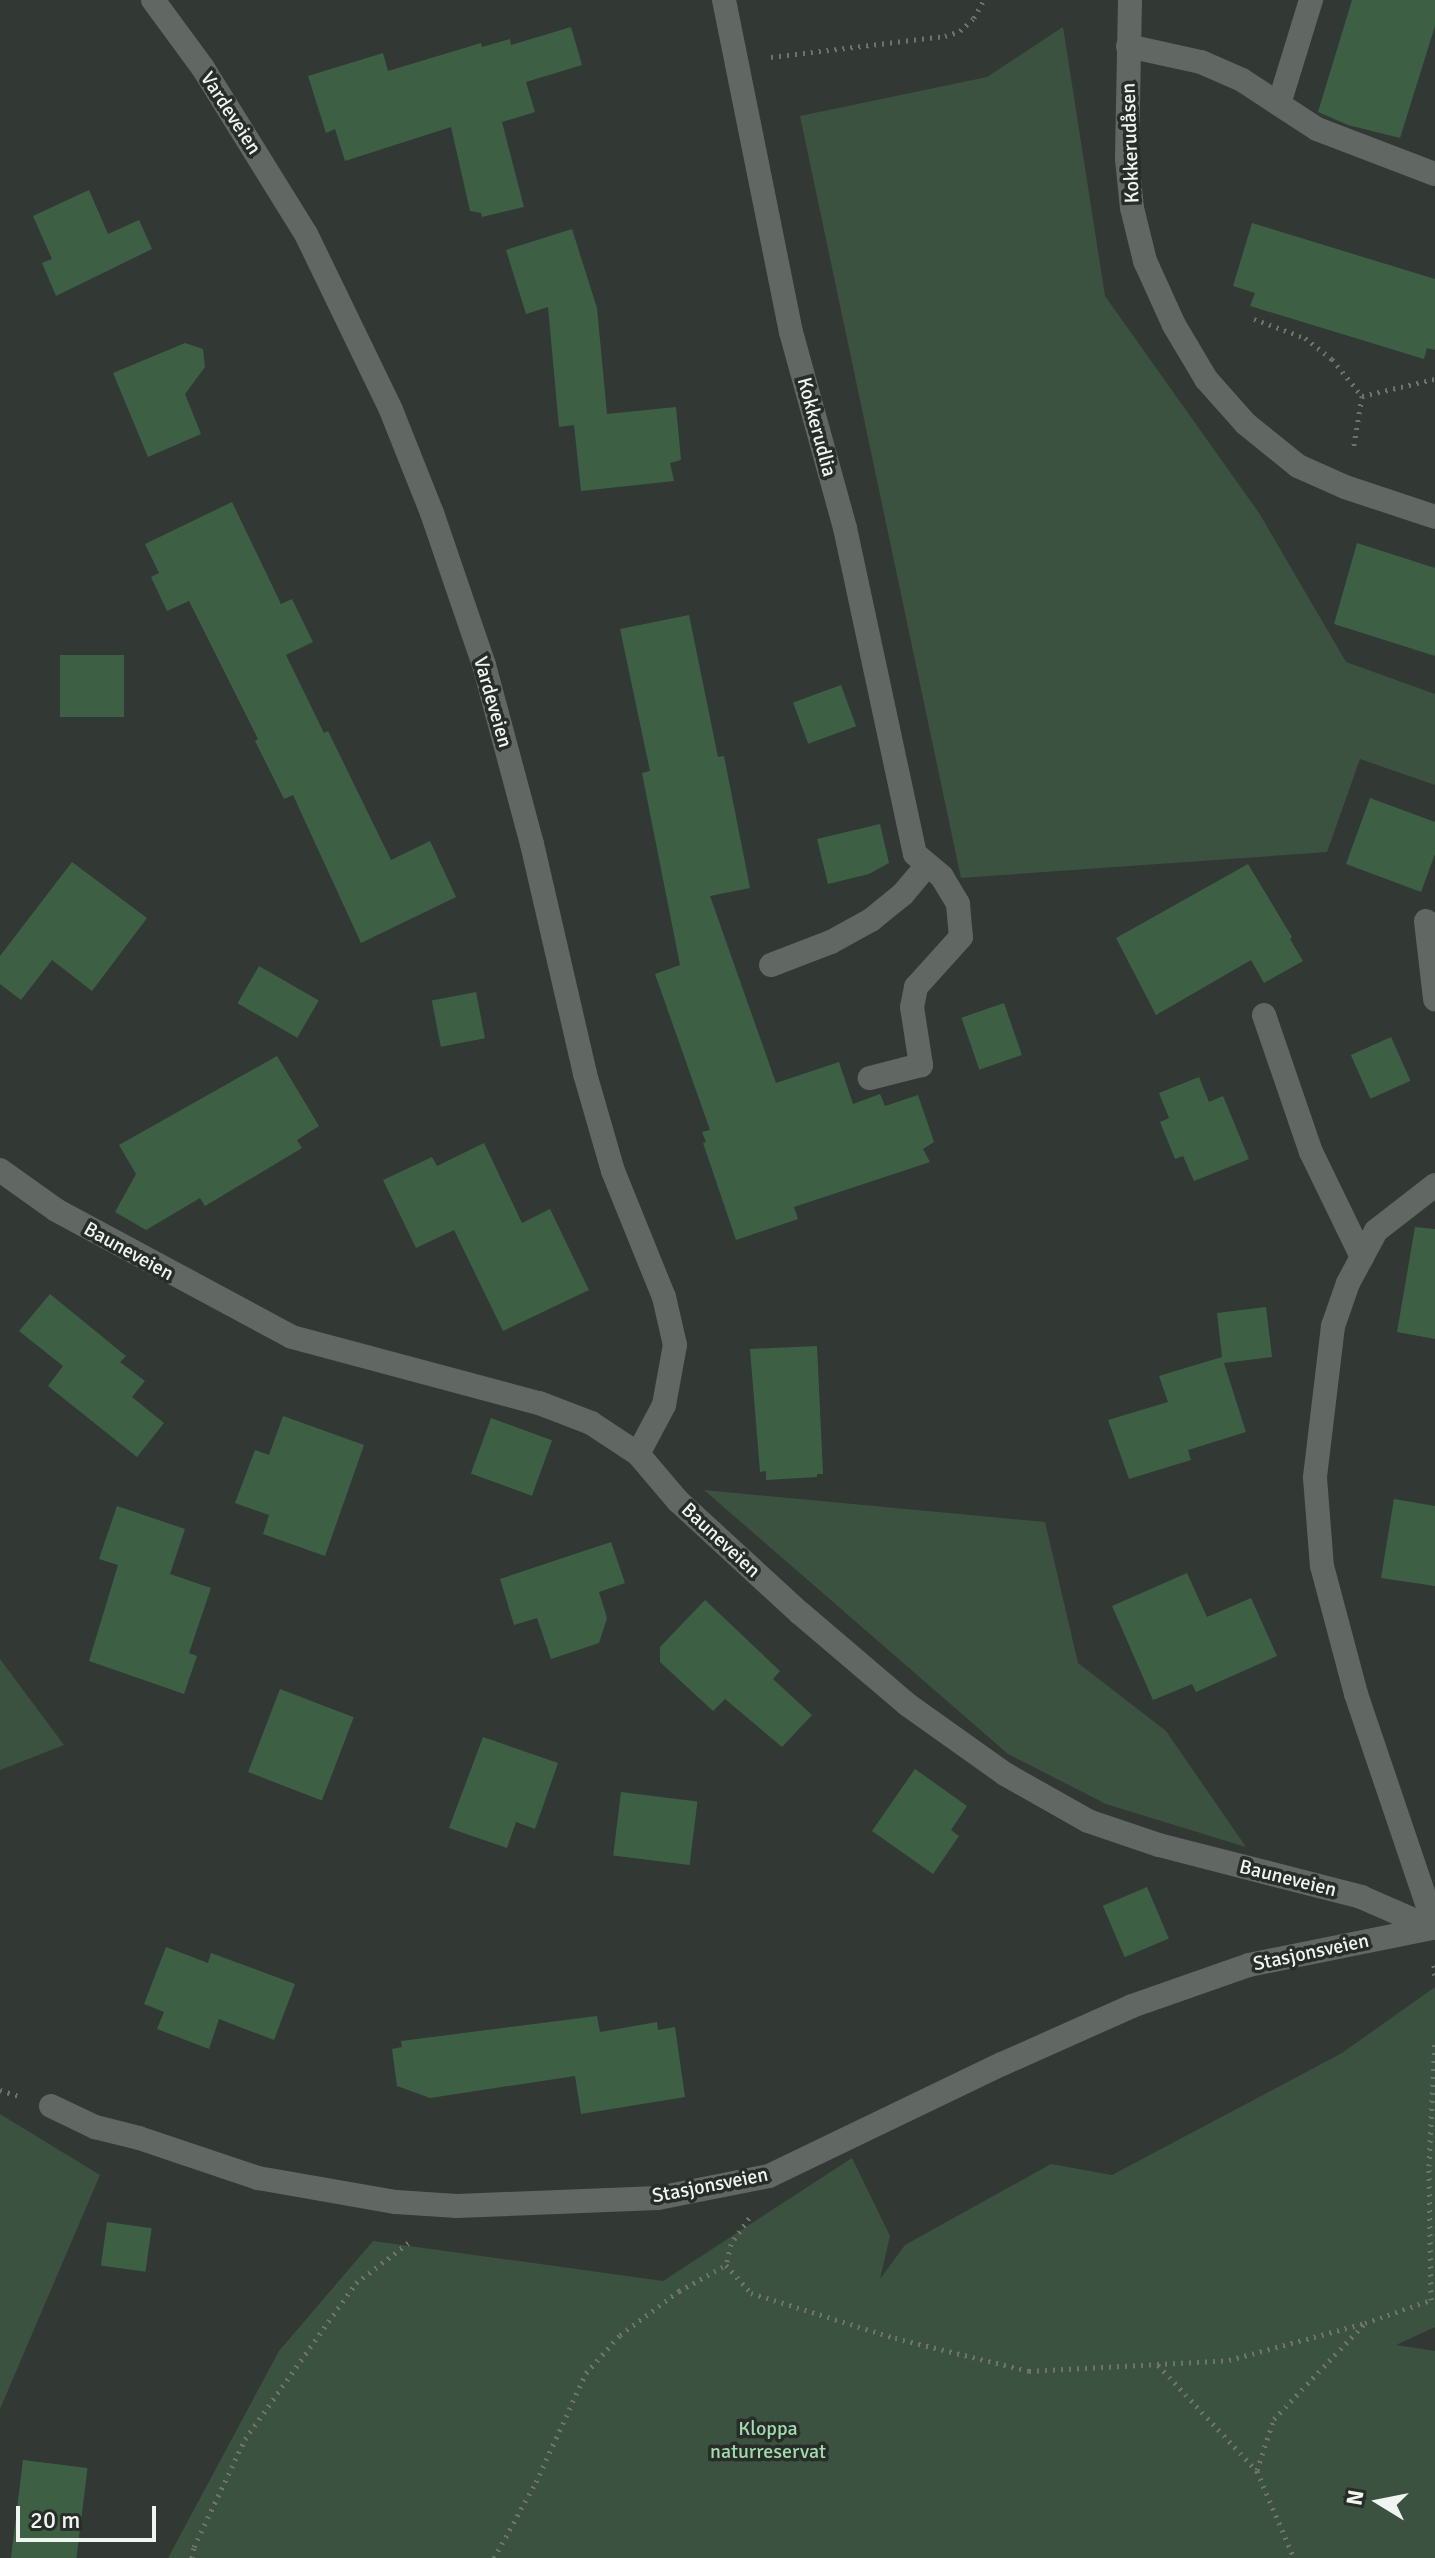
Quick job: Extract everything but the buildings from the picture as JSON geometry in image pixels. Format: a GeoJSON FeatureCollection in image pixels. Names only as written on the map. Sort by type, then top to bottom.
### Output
{"type":"FeatureCollection","features":[{"type":"Feature","properties":{"kind":"street","name":"Vardeveien"},"geometry":{"type":"LineString","coordinates":[[153,0],[203,68],[306,234],[391,410],[432,513],[484,665],[532,844],[585,1074],[609,1157],[664,1297],[675,1345],[664,1405],[638,1454]]}},
{"type":"Feature","properties":{"kind":"street","name":"Kokkerudlia"},"geometry":{"type":"LineString","coordinates":[[724,0],[791,332],[845,528],[921,859]]}},
{"type":"Feature","properties":{"kind":"street","name":"Kokkerudåsen"},"geometry":{"type":"LineString","coordinates":[[1130,0],[1127,159],[1132,208],[1145,261],[1174,325],[1206,379],[1246,424],[1298,466],[1345,487],[1435,517]]}},
{"type":"Feature","properties":{"kind":"street"},"geometry":{"type":"LineString","coordinates":[[1279,104],[1311,0]]}},
{"type":"Feature","properties":{"kind":"street"},"geometry":{"type":"LineString","coordinates":[[1128,46],[1201,62],[1242,80],[1317,129],[1435,174]]}},
{"type":"Feature","properties":{"kind":"street"},"geometry":{"type":"LineString","coordinates":[[771,965],[831,942],[871,920],[903,894],[921,859],[942,877],[958,904],[961,937],[916,987],[912,1007],[921,1065],[870,1078]]}},
{"type":"Feature","properties":{"kind":"street"},"geometry":{"type":"LineString","coordinates":[[1426,921],[1435,999]]}},
{"type":"Feature","properties":{"kind":"street"},"geometry":{"type":"LineString","coordinates":[[1264,1015],[1311,1152],[1362,1257]]}},
{"type":"Feature","properties":{"kind":"street","name":"Bauneveien"},"geometry":{"type":"LineString","coordinates":[[0,1170],[56,1210],[292,1337],[539,1403],[591,1423],[638,1454],[678,1501],[800,1613],[908,1705],[1005,1774],[1088,1821],[1159,1845],[1361,1897],[1434,1928]]}},
{"type":"Feature","properties":{"kind":"street"},"geometry":{"type":"LineString","coordinates":[[1434,1928],[1356,1694],[1322,1566],[1315,1478],[1333,1326],[1376,1231],[1435,1185]]}},
{"type":"Feature","properties":{"kind":"street","name":"Stasjonsveien"},"geometry":{"type":"LineString","coordinates":[[51,2106],[95,2127],[139,2138],[258,2178],[396,2202],[457,2206],[658,2198],[769,2176],[1002,2064],[1132,2006],[1249,1965],[1434,1928]]}},
{"type":"Feature","properties":{"kind":"path"},"geometry":{"type":"LineString","coordinates":[[738,61],[945,36],[960,31],[974,18],[984,0]]}},
{"type":"Feature","properties":{"kind":"path"},"geometry":{"type":"LineString","coordinates":[[1254,319],[1305,338],[1332,359],[1362,396],[1345,487]]}},
{"type":"Feature","properties":{"kind":"path"},"geometry":{"type":"LineString","coordinates":[[1362,396],[1435,379]]}},
{"type":"Feature","properties":{"kind":"path"},"geometry":{"type":"LineString","coordinates":[[726,2265],[751,2293],[895,2338],[1029,2371],[1229,2360],[1365,2323],[1433,2301],[1429,2166],[1435,2039]]}},
{"type":"Feature","properties":{"kind":"path"},"geometry":{"type":"LineString","coordinates":[[494,2558],[536,2482],[586,2373],[620,2335],[679,2291],[726,2265],[731,2244],[760,2202],[769,2176]]}},
{"type":"Feature","properties":{"kind":"path"},"geometry":{"type":"LineString","coordinates":[[192,2558],[194,2547],[245,2439],[356,2283],[457,2206]]}},
{"type":"Feature","properties":{"kind":"path"},"geometry":{"type":"LineString","coordinates":[[1257,2471],[1274,2419],[1365,2323]]}},
{"type":"Feature","properties":{"kind":"path"},"geometry":{"type":"LineString","coordinates":[[1157,2364],[1257,2471],[1294,2558]]}},
{"type":"Feature","properties":{"kind":"green space"},"geometry":{"type":"Polygon","coordinates":[[[1063,27],[1105,296],[1259,513],[1346,662],[1435,694],[1435,785],[1360,759],[1327,852],[961,878],[800,116],[987,77],[1063,27]]]}},
{"type":"Feature","properties":{"kind":"green space"},"geometry":{"type":"Polygon","coordinates":[[[704,1490],[1045,1522],[1078,1663],[1166,1731],[1246,1847],[1106,1804],[1008,1754],[704,1490]]]}},
{"type":"Feature","properties":{"kind":"green space"},"geometry":{"type":"Polygon","coordinates":[[[0,1659],[64,1745],[0,1770],[0,1659]]]}},
{"type":"Feature","properties":{"kind":"green space","name":"Kloppa naturreservat"},"geometry":{"type":"Polygon","coordinates":[[[1435,1987],[1435,2327],[1396,2345],[1435,2351],[1435,2558],[168,2558],[279,2351],[373,2241],[663,2281],[852,2158],[890,2236],[880,2279],[905,2245],[1051,2164],[1112,2175],[1342,2053],[1435,1987]]]}},
{"type":"Feature","properties":{"kind":"green space"},"geometry":{"type":"Polygon","coordinates":[[[0,2114],[100,2175],[0,2409],[0,2114]]]}}]}
